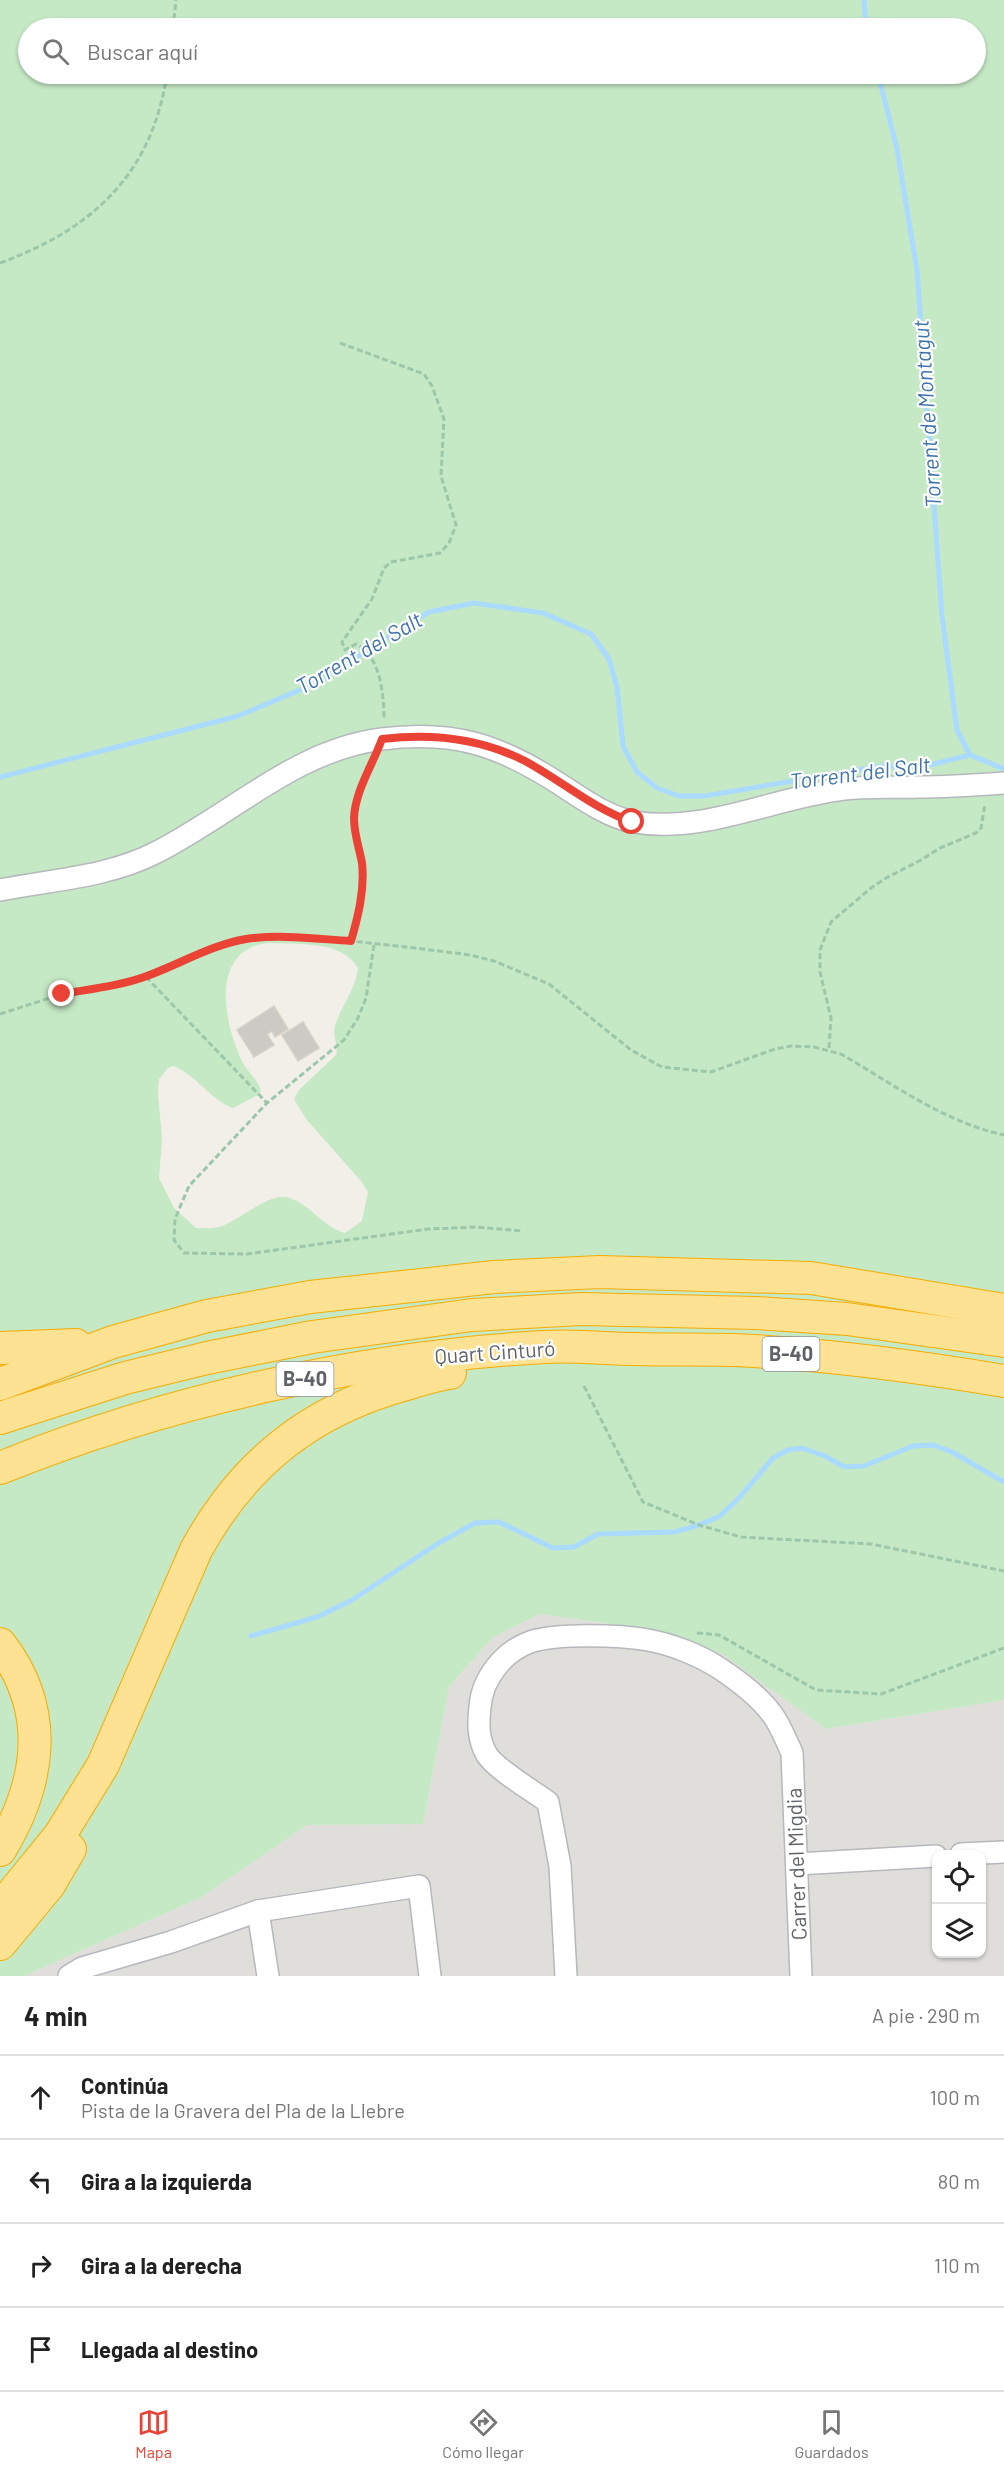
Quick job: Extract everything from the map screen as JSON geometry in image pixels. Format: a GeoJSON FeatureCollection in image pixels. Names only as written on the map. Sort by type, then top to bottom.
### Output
{"type":"FeatureCollection","features":[{"type":"Feature","properties":{"kind":"highway"},"geometry":{"type":"LineString","coordinates":[[0,1384],[113,1342],[207,1316],[310,1297],[494,1277],[600,1272],[810,1278],[1004,1310]]}},
{"type":"Feature","properties":{"kind":"highway","name":"Quart Cinturó"},"geometry":{"type":"LineString","coordinates":[[0,1418],[125,1378],[207,1358],[312,1337],[472,1315],[581,1309],[756,1312],[847,1318],[1004,1341]]}},
{"type":"Feature","properties":{"kind":"highway"},"geometry":{"type":"LineString","coordinates":[[0,1348],[113,1342]]}},
{"type":"Feature","properties":{"kind":"highway","name":"Quart Cinturó"},"geometry":{"type":"LineString","coordinates":[[0,1468],[54,1446],[223,1397],[313,1377],[442,1355],[547,1347],[734,1350],[883,1362],[1004,1381]]}},
{"type":"Feature","properties":{"kind":"highway"},"geometry":{"type":"LineString","coordinates":[[0,1909],[60,1835],[103,1765],[196,1550],[214,1516],[243,1481],[273,1451],[313,1422],[343,1406],[378,1392],[441,1375],[566,1360],[620,1349]]}},
{"type":"Feature","properties":{"kind":"highway"},"geometry":{"type":"LineString","coordinates":[[0,1644],[24,1684],[34,1715],[35,1744],[33,1771],[23,1804],[0,1850]]}},
{"type":"Feature","properties":{"kind":"highway"},"geometry":{"type":"LineString","coordinates":[[0,1944],[49,1885],[75,1841],[94,1805],[103,1765]]}},
{"type":"Feature","properties":{"kind":"street"},"geometry":{"type":"LineString","coordinates":[[0,890],[130,864],[156,853],[284,774],[325,753],[356,743],[382,739],[411,736],[447,737],[494,748],[525,762],[586,801],[632,822],[660,824],[689,822],[736,814],[843,789],[996,784]]}},
{"type":"Feature","properties":{"kind":"street"},"geometry":{"type":"LineString","coordinates":[[566,1976],[560,1866],[548,1802],[488,1756],[479,1737],[481,1695],[494,1670],[509,1653],[530,1642],[577,1635],[648,1640],[687,1652]]}},
{"type":"Feature","properties":{"kind":"street","name":"Carrer del Migdia"},"geometry":{"type":"LineString","coordinates":[[687,1652],[717,1667],[746,1687],[776,1719],[792,1753],[801,1976]]}},
{"type":"Feature","properties":{"kind":"street"},"geometry":{"type":"LineString","coordinates":[[986,1853],[1004,1852]]}},
{"type":"Feature","properties":{"kind":"street"},"geometry":{"type":"LineString","coordinates":[[796,1864],[932,1856]]}},
{"type":"Feature","properties":{"kind":"street"},"geometry":{"type":"LineString","coordinates":[[69,1976],[82,1968],[171,1942],[258,1911],[419,1886],[430,1976]]}},
{"type":"Feature","properties":{"kind":"street"},"geometry":{"type":"LineString","coordinates":[[258,1911],[268,1976]]}},
{"type":"Feature","properties":{"kind":"path"},"geometry":{"type":"LineString","coordinates":[[174,18],[176,0]]}},
{"type":"Feature","properties":{"kind":"path"},"geometry":{"type":"LineString","coordinates":[[0,263],[66,232],[99,207],[120,186],[155,128],[165,84]]}},
{"type":"Feature","properties":{"kind":"path"},"geometry":{"type":"LineString","coordinates":[[340,343],[424,374],[432,386],[444,419],[441,476],[456,525],[449,543],[440,553],[391,562],[384,568],[372,598],[342,642],[345,650],[356,644],[365,648],[376,662],[384,704],[382,739],[367,774],[354,815],[355,839],[362,864],[362,890],[351,941]]}},
{"type":"Feature","properties":{"kind":"path"},"geometry":{"type":"LineString","coordinates":[[829,1049],[831,1018],[820,972],[820,950],[831,922],[871,888],[940,848],[976,833],[981,828],[996,784]]}},
{"type":"Feature","properties":{"kind":"path"},"geometry":{"type":"LineString","coordinates":[[0,1014],[62,994],[115,985],[146,976],[224,944],[245,939],[351,941],[470,954],[494,961],[549,984],[631,1050],[662,1067],[686,1071],[711,1071],[775,1049],[791,1047],[829,1049],[936,1110],[970,1126],[1004,1135]]}},
{"type":"Feature","properties":{"kind":"path"},"geometry":{"type":"LineString","coordinates":[[374,945],[366,998],[358,1018],[344,1040],[267,1103],[189,1186],[175,1219],[174,1240],[184,1253],[247,1254],[428,1229],[476,1227],[522,1232]]}},
{"type":"Feature","properties":{"kind":"path"},"geometry":{"type":"LineString","coordinates":[[146,976],[267,1103]]}},
{"type":"Feature","properties":{"kind":"path"},"geometry":{"type":"LineString","coordinates":[[584,1386],[643,1502],[699,1524],[741,1536],[871,1544],[1004,1571]]}},
{"type":"Feature","properties":{"kind":"path"},"geometry":{"type":"LineString","coordinates":[[687,1652],[678,1632],[719,1635],[816,1690],[881,1694],[1004,1648]]}},
{"type":"Feature","properties":{"kind":"shaded area"},"geometry":{"type":"Polygon","coordinates":[[[540,1614],[631,1627],[722,1653],[826,1729],[1004,1700],[1004,1976],[24,1976],[200,1898],[307,1825],[423,1824],[449,1687],[493,1637],[540,1614]]]}},
{"type":"Feature","properties":{"kind":"green space"},"geometry":{"type":"Polygon","coordinates":[[[0,0],[1004,0],[1004,1700],[826,1729],[721,1653],[631,1627],[540,1614],[493,1637],[449,1687],[423,1824],[307,1825],[200,1898],[24,1976],[0,1976],[0,0]],[[268,943],[249,948],[237,959],[229,973],[226,990],[230,1026],[243,1063],[261,1091],[258,1095],[233,1108],[217,1099],[196,1081],[173,1066],[168,1068],[159,1079],[162,1139],[159,1178],[174,1208],[196,1228],[219,1227],[227,1224],[278,1197],[286,1197],[302,1204],[329,1226],[345,1233],[362,1221],[368,1192],[306,1119],[294,1099],[299,1090],[336,1055],[335,1026],[357,976],[358,968],[341,952],[318,945],[268,943]]]}},
{"type":"Feature","properties":{"kind":"building"},"geometry":{"type":"Polygon","coordinates":[[[274,1006],[288,1029],[275,1037],[272,1031],[267,1034],[274,1045],[254,1057],[237,1030],[274,1006]]]}},
{"type":"Feature","properties":{"kind":"building"},"geometry":{"type":"Polygon","coordinates":[[[303,1022],[319,1048],[298,1061],[282,1035],[303,1022]]]}},
{"type":"Feature","properties":{"kind":"waterway","name":"Torrent de Montagut"},"geometry":{"type":"LineString","coordinates":[[864,0],[865,18]]}},
{"type":"Feature","properties":{"kind":"waterway","name":"Torrent de Montagut"},"geometry":{"type":"LineString","coordinates":[[881,84],[897,149],[917,270],[942,616],[957,730],[970,755]]}},
{"type":"Feature","properties":{"kind":"waterway","name":"Torrent del Salt"},"geometry":{"type":"LineString","coordinates":[[0,777],[238,716],[314,684],[429,612],[474,603],[543,613],[591,634],[609,659],[617,687],[623,746],[637,772],[657,788],[679,796],[705,796],[882,766],[921,767],[970,755],[1004,769]]}},
{"type":"Feature","properties":{"kind":"waterway"},"geometry":{"type":"LineString","coordinates":[[251,1636],[317,1617],[352,1600],[437,1544],[475,1523],[499,1522],[553,1548],[574,1547],[598,1534],[675,1532],[699,1525],[720,1516],[739,1498],[773,1458],[788,1450],[802,1448],[825,1456],[844,1467],[864,1466],[913,1446],[933,1445],[952,1452],[1004,1482]]}},
{"type":"Feature","properties":{"kind":"route"},"geometry":{"type":"LineString","coordinates":[[62,994],[115,985],[146,976],[224,944],[245,939],[351,941],[362,890],[362,864],[355,839],[354,815],[367,774],[382,739],[411,736],[447,737],[494,748],[525,762],[586,801],[632,822]]}}]}
